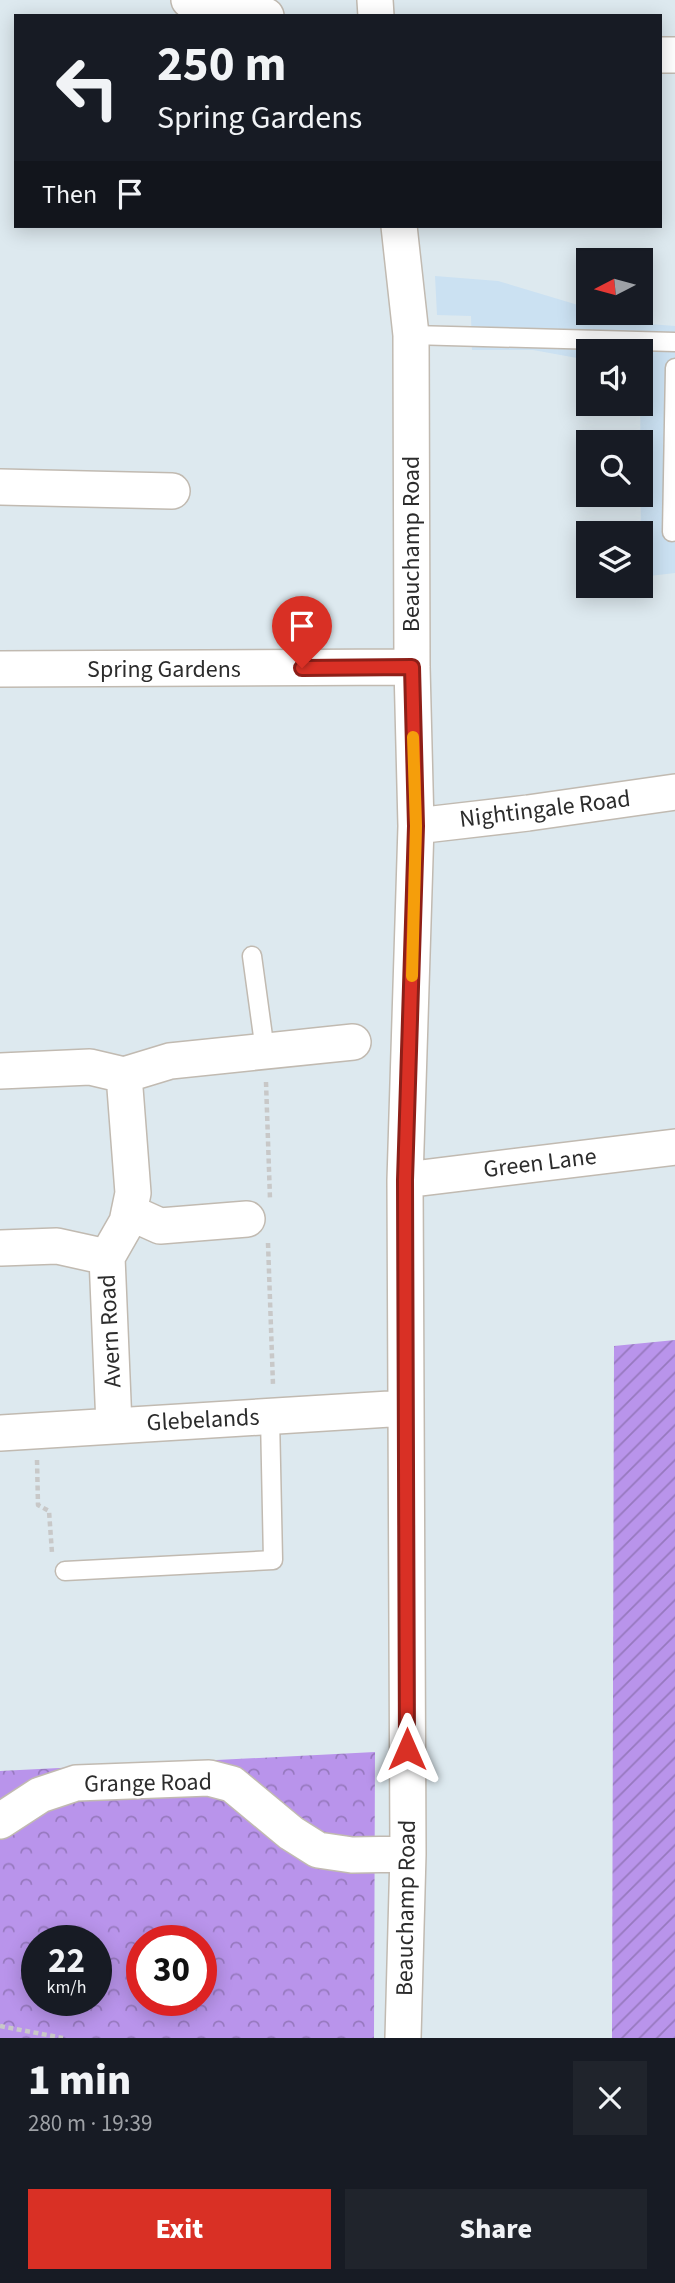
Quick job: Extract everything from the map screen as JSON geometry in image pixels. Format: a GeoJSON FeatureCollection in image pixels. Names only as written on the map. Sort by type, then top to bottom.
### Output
{"type":"FeatureCollection","features":[{"type":"Feature","properties":{"kind":"street"},"geometry":{"type":"LineString","coordinates":[[189,0],[256,14]]}},
{"type":"Feature","properties":{"kind":"street","name":"Beauchamp Road"},"geometry":{"type":"LineString","coordinates":[[398,228],[411,335],[412,667],[416,826],[405,1180],[408,1854],[403,2038]]}},
{"type":"Feature","properties":{"kind":"street"},"geometry":{"type":"LineString","coordinates":[[0,487],[172,491]]}},
{"type":"Feature","properties":{"kind":"street","name":"Spring Gardens"},"geometry":{"type":"LineString","coordinates":[[0,670],[412,667]]}},
{"type":"Feature","properties":{"kind":"street","name":"Nightingale Road"},"geometry":{"type":"LineString","coordinates":[[416,826],[675,792]]}},
{"type":"Feature","properties":{"kind":"street"},"geometry":{"type":"LineString","coordinates":[[0,1071],[90,1067],[124,1074],[170,1061],[352,1042]]}},
{"type":"Feature","properties":{"kind":"street","name":"Avern Road"},"geometry":{"type":"LineString","coordinates":[[114,1425],[107,1257],[127,1222],[133,1194],[124,1074]]}},
{"type":"Feature","properties":{"kind":"street","name":"Green Lane"},"geometry":{"type":"LineString","coordinates":[[405,1180],[675,1147]]}},
{"type":"Feature","properties":{"kind":"street"},"geometry":{"type":"LineString","coordinates":[[129,1212],[160,1226],[247,1219]]}},
{"type":"Feature","properties":{"kind":"street"},"geometry":{"type":"LineString","coordinates":[[1,1248],[57,1246],[107,1257]]}},
{"type":"Feature","properties":{"kind":"street","name":"Glebelands"},"geometry":{"type":"LineString","coordinates":[[0,1433],[406,1408]]}},
{"type":"Feature","properties":{"kind":"street","name":"Grange Road"},"geometry":{"type":"LineString","coordinates":[[0,1821],[40,1795],[76,1783],[209,1778],[232,1784],[291,1833],[318,1850],[352,1855],[408,1854]]}},
{"type":"Feature","properties":{"kind":"lane"},"geometry":{"type":"LineString","coordinates":[[411,335],[675,342]]}},
{"type":"Feature","properties":{"kind":"lane"},"geometry":{"type":"LineString","coordinates":[[672,533],[675,368]]}},
{"type":"Feature","properties":{"kind":"lane"},"geometry":{"type":"LineString","coordinates":[[252,956],[265,1051]]}},
{"type":"Feature","properties":{"kind":"lane"},"geometry":{"type":"LineString","coordinates":[[65,1571],[273,1560],[270,1417]]}},
{"type":"Feature","properties":{"kind":"path"},"geometry":{"type":"LineString","coordinates":[[36,1431],[38,1505],[49,1511],[53,1572],[65,1571]]}},
{"type":"Feature","properties":{"kind":"path"},"geometry":{"type":"LineString","coordinates":[[0,2026],[63,2038]]}},
{"type":"Feature","properties":{"kind":"shaded area"},"geometry":{"type":"Polygon","coordinates":[[[435,276],[498,281],[576,304],[576,326],[675,326],[675,573],[653,576],[653,521],[641,521],[641,507],[653,507],[653,430],[640,430],[640,416],[653,416],[653,339],[576,339],[576,358],[533,350],[472,350],[471,316],[437,315],[435,276]]]}},
{"type":"Feature","properties":{"kind":"green space"},"geometry":{"type":"Polygon","coordinates":[[[675,1340],[675,2038],[612,2038],[614,1346],[675,1340]]]}},
{"type":"Feature","properties":{"kind":"green space"},"geometry":{"type":"Polygon","coordinates":[[[375,1752],[374,2038],[0,2038],[0,1771],[375,1752]]]}},
{"type":"Feature","properties":{"kind":"slow traffic"},"geometry":{"type":"LineString","coordinates":[[412,976],[416,826],[413,737]]}},
{"type":"Feature","properties":{"kind":"route"},"geometry":{"type":"LineString","coordinates":[[302,668],[412,667],[416,826],[405,1180],[407,1749]]}}]}
